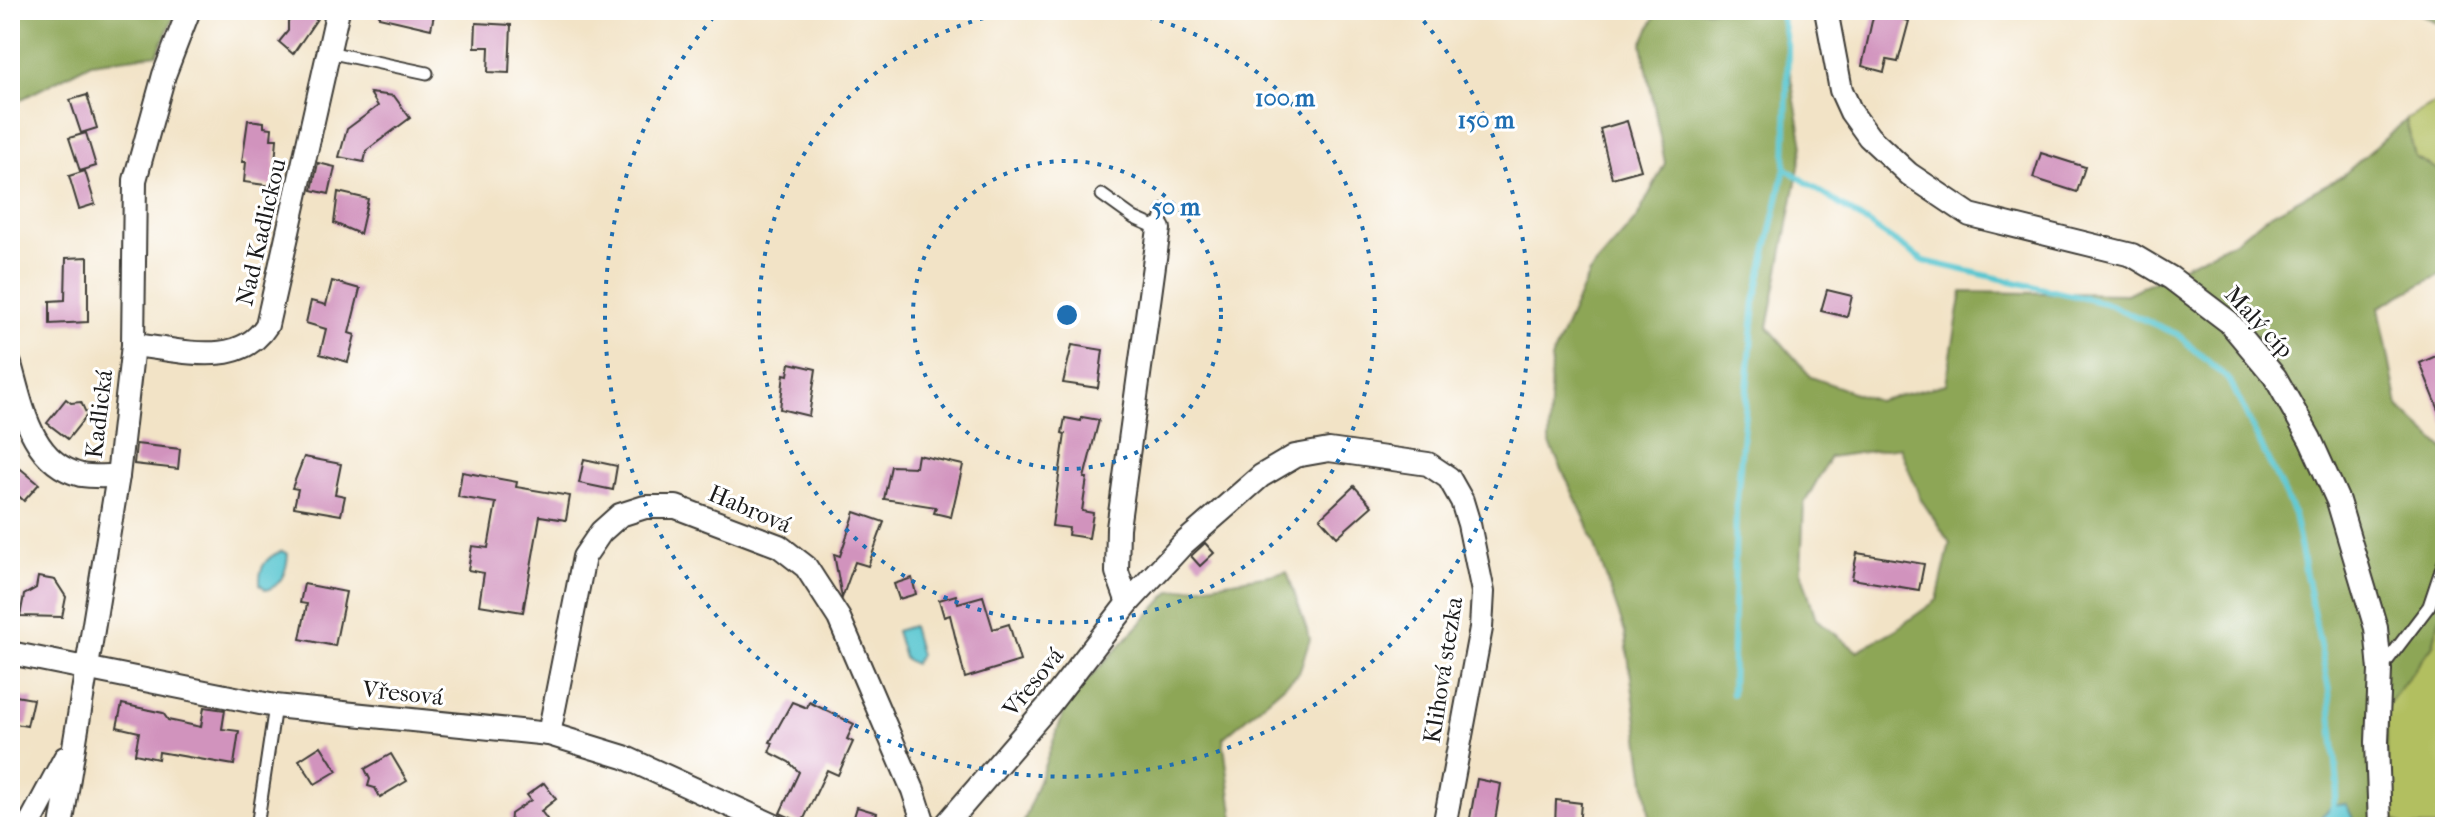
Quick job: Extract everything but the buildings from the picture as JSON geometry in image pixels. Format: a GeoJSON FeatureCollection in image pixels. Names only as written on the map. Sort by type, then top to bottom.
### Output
{"type":"FeatureCollection","features":[{"type":"Feature","properties":{"kind":"street","name":"Kadlická"},"geometry":{"type":"LineString","coordinates":[[61,827],[118,476],[133,345],[135,180],[164,75],[189,10]]}},
{"type":"Feature","properties":{"kind":"street","name":"Nad Kadlickou"},"geometry":{"type":"LineString","coordinates":[[133,345],[224,354],[258,339],[267,325],[338,10]]}},
{"type":"Feature","properties":{"kind":"street","name":"Malý cíp"},"geometry":{"type":"LineString","coordinates":[[1826,10],[1841,90],[1851,112],[1869,137],[1909,174],[1970,215],[2014,229],[2132,255],[2201,298],[2250,344],[2289,400],[2338,501],[2376,628],[2380,670],[2377,742],[2380,827]]}},
{"type":"Feature","properties":{"kind":"street"},"geometry":{"type":"LineString","coordinates":[[1128,603],[1117,572],[1118,528],[1162,220]]}},
{"type":"Feature","properties":{"kind":"street"},"geometry":{"type":"LineString","coordinates":[[10,364],[27,421],[40,448],[58,465],[81,475],[118,476]]}},
{"type":"Feature","properties":{"kind":"street","name":"Klihová stezka"},"geometry":{"type":"LineString","coordinates":[[1128,603],[1183,544],[1261,476],[1295,456],[1329,450],[1356,452],[1428,464],[1449,478],[1462,501],[1469,524],[1483,592],[1481,628],[1444,827]]}},
{"type":"Feature","properties":{"kind":"street","name":"Habrová"},"geometry":{"type":"LineString","coordinates":[[549,734],[584,557],[601,532],[620,515],[645,507],[676,507],[779,546],[806,567],[839,618],[913,790],[925,827]]}},
{"type":"Feature","properties":{"kind":"street","name":"Vřesová"},"geometry":{"type":"LineString","coordinates":[[944,827],[1049,705],[1128,603]]}},
{"type":"Feature","properties":{"kind":"street","name":"Vřesová"},"geometry":{"type":"LineString","coordinates":[[10,653],[275,706],[549,734],[624,757],[777,827]]}},
{"type":"Feature","properties":{"kind":"street"},"geometry":{"type":"LineString","coordinates":[[28,827],[72,745]]}},
{"type":"Feature","properties":{"kind":"lane"},"geometry":{"type":"LineString","coordinates":[[328,52],[427,73]]}},
{"type":"Feature","properties":{"kind":"lane"},"geometry":{"type":"LineString","coordinates":[[1102,195],[1134,218],[1162,220]]}},
{"type":"Feature","properties":{"kind":"lane"},"geometry":{"type":"LineString","coordinates":[[2380,670],[2429,606],[2445,558]]}},
{"type":"Feature","properties":{"kind":"lane"},"geometry":{"type":"LineString","coordinates":[[257,827],[275,706]]}},
{"type":"Feature","properties":{"kind":"green space"},"geometry":{"type":"Polygon","coordinates":[[[10,10],[177,10],[157,54],[91,63],[10,105],[10,10]]]}},
{"type":"Feature","properties":{"kind":"green space"},"geometry":{"type":"Polygon","coordinates":[[[1658,10],[1779,10],[1803,146],[1768,327],[1811,377],[1877,401],[1946,384],[1962,292],[2127,294],[2237,240],[2264,218],[2342,176],[2406,120],[2415,157],[2445,174],[2445,272],[2379,307],[2398,406],[2445,450],[2445,596],[2433,645],[2386,707],[2388,816],[2405,827],[2357,827],[2345,804],[2332,806],[2322,816],[2322,827],[1651,827],[1625,632],[1587,523],[1549,442],[1551,359],[1589,273],[1637,218],[1665,163],[1642,44],[1658,10]],[[1900,447],[1830,457],[1804,504],[1801,570],[1816,619],[1857,651],[1895,630],[1937,600],[1950,543],[1920,498],[1900,447]]]}},
{"type":"Feature","properties":{"kind":"green space"},"geometry":{"type":"Polygon","coordinates":[[[2414,10],[2445,10],[2445,27],[2414,10]]]}},
{"type":"Feature","properties":{"kind":"green space"},"geometry":{"type":"Polygon","coordinates":[[[2445,97],[2445,174],[2415,157],[2406,120],[2445,97]]]}},
{"type":"Feature","properties":{"kind":"green space"},"geometry":{"type":"Polygon","coordinates":[[[1287,572],[1310,639],[1299,673],[1223,738],[1235,827],[1022,827],[1068,701],[1171,591],[1287,572]]]}},
{"type":"Feature","properties":{"kind":"green space"},"geometry":{"type":"Polygon","coordinates":[[[2445,596],[2445,827],[2405,827],[2388,816],[2386,707],[2433,645],[2445,596]]]}},
{"type":"Feature","properties":{"kind":"water"},"geometry":{"type":"Polygon","coordinates":[[[282,551],[288,554],[285,571],[276,585],[266,590],[260,584],[262,568],[272,556],[282,551]]]}},
{"type":"Feature","properties":{"kind":"water"},"geometry":{"type":"Polygon","coordinates":[[[912,626],[920,655],[914,664],[904,658],[896,631],[912,626]]]}},
{"type":"Feature","properties":{"kind":"water"},"geometry":{"type":"Polygon","coordinates":[[[2346,804],[2357,827],[2322,827],[2322,816],[2332,806],[2346,804]]]}},
{"type":"Feature","properties":{"kind":"waterway"},"geometry":{"type":"LineString","coordinates":[[1732,694],[1736,510],[1755,302],[1785,168],[1788,50],[1780,10]]}},
{"type":"Feature","properties":{"kind":"waterway"},"geometry":{"type":"LineString","coordinates":[[1785,168],[1924,261],[2105,303],[2177,334],[2230,381],[2294,514],[2329,691],[2338,786],[2328,827]]}}]}
